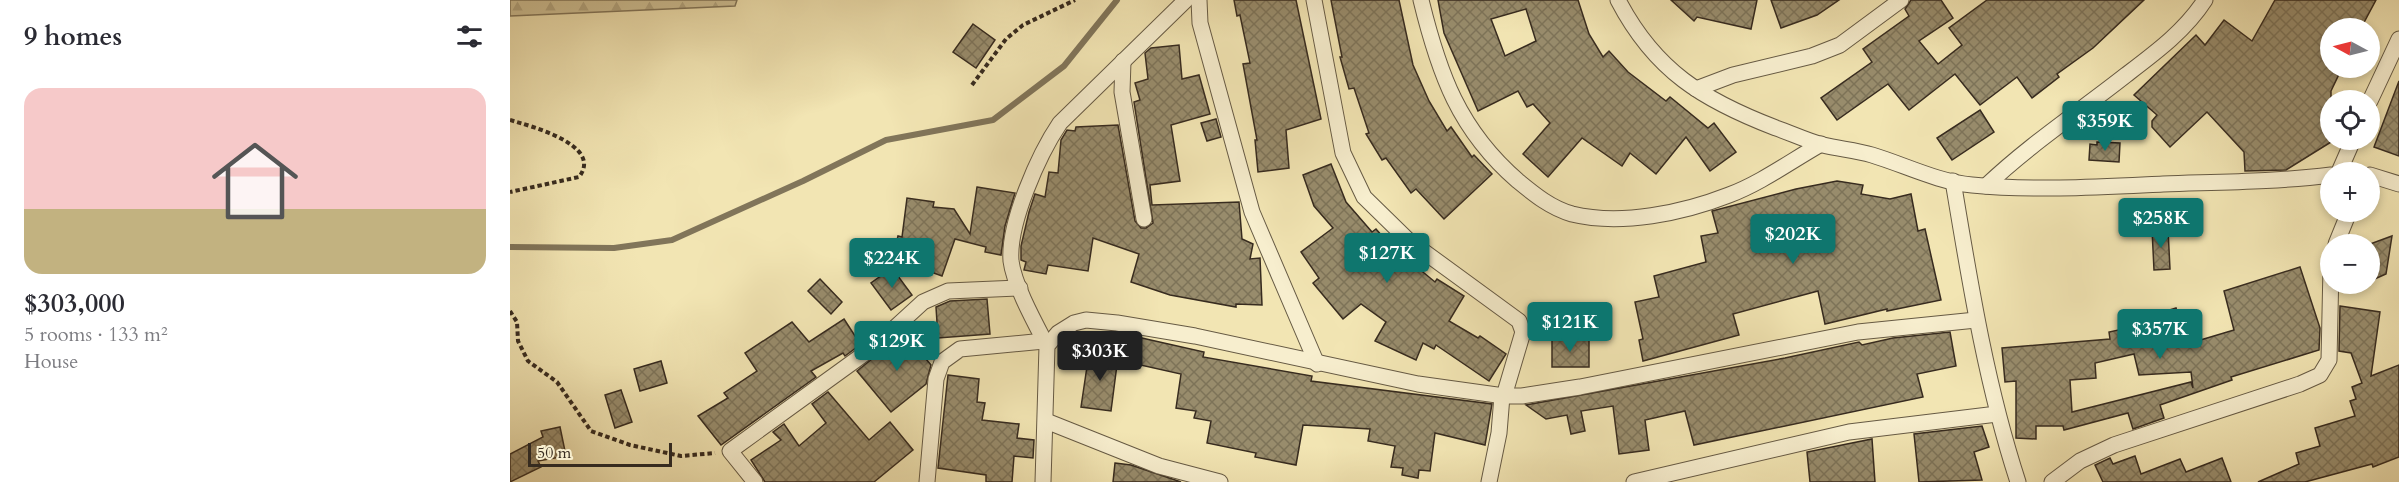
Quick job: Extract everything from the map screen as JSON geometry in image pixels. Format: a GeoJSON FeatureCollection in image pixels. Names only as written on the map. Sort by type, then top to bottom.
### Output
{"type":"FeatureCollection","features":[{"type":"Feature","properties":{"kind":"street"},"geometry":{"type":"LineString","coordinates":[[1043,482],[1046,421],[1045,343],[1020,288],[1011,258],[1016,225],[1028,186],[1047,143],[1060,123],[1186,0]]}},
{"type":"Feature","properties":{"kind":"street"},"geometry":{"type":"LineString","coordinates":[[1199,0],[1200,23],[1252,212],[1317,364]]}},
{"type":"Feature","properties":{"kind":"street"},"geometry":{"type":"LineString","coordinates":[[1314,0],[1343,153],[1364,197],[1408,240],[1520,321],[1523,332],[1503,396],[1499,433],[1489,482]]}},
{"type":"Feature","properties":{"kind":"street"},"geometry":{"type":"LineString","coordinates":[[1421,0],[1443,78],[1471,130],[1498,164],[1537,197],[1572,214],[1625,218],[1692,207],[1732,194],[1821,144]]}},
{"type":"Feature","properties":{"kind":"street"},"geometry":{"type":"LineString","coordinates":[[1618,0],[1629,21],[1663,65],[1677,78],[1696,89],[1750,118],[1821,144],[1869,154],[1953,181],[1986,186],[2036,187],[2239,182],[2320,176]]}},
{"type":"Feature","properties":{"kind":"street"},"geometry":{"type":"LineString","coordinates":[[1696,89],[1732,75],[1812,56],[1840,45],[1901,0]]}},
{"type":"Feature","properties":{"kind":"street"},"geometry":{"type":"LineString","coordinates":[[1986,186],[2019,154],[2069,120],[2152,55],[2183,28],[2205,0]]}},
{"type":"Feature","properties":{"kind":"street"},"geometry":{"type":"LineString","coordinates":[[2375,90],[2399,39]]}},
{"type":"Feature","properties":{"kind":"street"},"geometry":{"type":"LineString","coordinates":[[1123,61],[1122,92],[1144,219]]}},
{"type":"Feature","properties":{"kind":"street"},"geometry":{"type":"LineString","coordinates":[[2380,178],[2399,184]]}},
{"type":"Feature","properties":{"kind":"street"},"geometry":{"type":"LineString","coordinates":[[1953,181],[1976,320],[1996,414],[2018,482]]}},
{"type":"Feature","properties":{"kind":"street"},"geometry":{"type":"LineString","coordinates":[[754,482],[730,451],[876,346],[923,302],[948,291],[1020,288]]}},
{"type":"Feature","properties":{"kind":"street"},"geometry":{"type":"LineString","coordinates":[[2052,482],[2079,461],[2114,445],[2300,384],[2320,375],[2329,360],[2330,294]]}},
{"type":"Feature","properties":{"kind":"street"},"geometry":{"type":"LineString","coordinates":[[927,482],[936,379],[942,362],[960,349],[1045,343],[1058,333],[1086,320],[1195,336],[1418,384],[1503,396],[1580,387],[1858,332],[1976,320]]}},
{"type":"Feature","properties":{"kind":"street"},"geometry":{"type":"LineString","coordinates":[[1634,482],[1849,432],[1996,414]]}},
{"type":"Feature","properties":{"kind":"street"},"geometry":{"type":"LineString","coordinates":[[1046,421],[1159,466],[1220,482]]}},
{"type":"Feature","properties":{"kind":"path"},"geometry":{"type":"LineString","coordinates":[[972,85],[1006,39],[1023,25],[1075,0]]}},
{"type":"Feature","properties":{"kind":"path"},"geometry":{"type":"LineString","coordinates":[[510,120],[560,137],[579,152],[584,162],[584,171],[579,177],[510,192]]}},
{"type":"Feature","properties":{"kind":"path"},"geometry":{"type":"LineString","coordinates":[[510,311],[517,322],[518,342],[528,361],[557,382],[591,431],[630,445],[681,456],[730,451]]}},
{"type":"Feature","properties":{"kind":"green space"},"geometry":{"type":"Polygon","coordinates":[[[510,0],[737,0],[735,6],[510,16],[510,0]]]}},
{"type":"Feature","properties":{"kind":"building"},"geometry":{"type":"Polygon","coordinates":[[[1234,0],[1296,0],[1321,119],[1286,130],[1289,168],[1258,172],[1255,140],[1257,140],[1243,64],[1250,63],[1240,15],[1237,16],[1234,0]]]}},
{"type":"Feature","properties":{"kind":"building"},"geometry":{"type":"Polygon","coordinates":[[[1331,0],[1399,0],[1413,65],[1429,101],[1447,131],[1451,127],[1472,157],[1474,155],[1492,174],[1444,219],[1416,189],[1411,193],[1386,158],[1382,160],[1366,134],[1369,133],[1354,88],[1349,89],[1340,57],[1342,57],[1331,0]]]}},
{"type":"Feature","properties":{"kind":"building"},"geometry":{"type":"Polygon","coordinates":[[[1438,0],[1578,0],[1589,34],[1603,57],[1609,51],[1628,72],[1666,101],[1670,97],[1708,128],[1714,123],[1736,152],[1710,171],[1686,137],[1656,174],[1630,153],[1622,166],[1582,138],[1548,177],[1523,154],[1550,123],[1533,104],[1527,107],[1518,91],[1478,111],[1444,33],[1438,0]],[[1526,9],[1491,19],[1505,56],[1536,41],[1526,9]]]}},
{"type":"Feature","properties":{"kind":"building"},"geometry":{"type":"Polygon","coordinates":[[[1671,0],[1757,0],[1751,29],[1697,17],[1694,21],[1671,0]]]}},
{"type":"Feature","properties":{"kind":"building"},"geometry":{"type":"Polygon","coordinates":[[[1771,0],[1839,0],[1817,15],[1781,28],[1771,0]]]}},
{"type":"Feature","properties":{"kind":"building"},"geometry":{"type":"Polygon","coordinates":[[[1911,0],[1941,0],[1953,18],[1919,41],[1938,64],[1962,45],[1949,28],[1987,0],[2144,0],[2093,48],[2057,74],[2059,77],[2032,98],[2017,77],[1980,105],[1955,74],[1909,110],[1888,84],[1837,120],[1821,98],[1872,62],[1863,49],[1909,16],[1905,9],[1911,0]]]}},
{"type":"Feature","properties":{"kind":"building"},"geometry":{"type":"Polygon","coordinates":[[[2275,0],[2376,0],[2366,18],[2320,18],[2320,78],[2337,78],[2331,90],[2320,90],[2320,149],[2286,170],[2245,171],[2244,152],[2207,112],[2170,147],[2152,127],[2152,121],[2157,115],[2134,95],[2196,35],[2205,45],[2224,20],[2252,41],[2275,0]]]}},
{"type":"Feature","properties":{"kind":"building"},"geometry":{"type":"Polygon","coordinates":[[[973,24],[995,40],[976,68],[953,52],[973,24]]]}},
{"type":"Feature","properties":{"kind":"building"},"geometry":{"type":"Polygon","coordinates":[[[1179,45],[1182,79],[1199,75],[1210,114],[1171,125],[1180,181],[1150,185],[1152,205],[1239,202],[1242,239],[1253,244],[1250,259],[1260,258],[1262,305],[1236,304],[1236,307],[1170,295],[1131,282],[1139,254],[1093,238],[1088,271],[1048,265],[1046,274],[1024,270],[1026,262],[1021,260],[1021,246],[1029,212],[1035,194],[1045,197],[1049,172],[1058,173],[1061,140],[1067,130],[1075,131],[1076,127],[1118,125],[1135,221],[1141,228],[1146,228],[1153,223],[1134,102],[1140,100],[1135,83],[1148,79],[1145,53],[1151,48],[1179,45]]]}},
{"type":"Feature","properties":{"kind":"building"},"geometry":{"type":"Polygon","coordinates":[[[2399,81],[2399,156],[2380,149],[2380,131],[2399,81]]]}},
{"type":"Feature","properties":{"kind":"building"},"geometry":{"type":"Polygon","coordinates":[[[1980,110],[1994,132],[1952,160],[1937,138],[1980,110]]]}},
{"type":"Feature","properties":{"kind":"building"},"geometry":{"type":"Polygon","coordinates":[[[1216,119],[1221,137],[1207,141],[1201,123],[1216,119]]]}},
{"type":"Feature","properties":{"kind":"building"},"geometry":{"type":"Polygon","coordinates":[[[2097,142],[2120,143],[2119,162],[2089,160],[2090,144],[2097,145],[2097,142]]]}},
{"type":"Feature","properties":{"kind":"building"},"geometry":{"type":"Polygon","coordinates":[[[1331,164],[1346,202],[1372,232],[1376,229],[1404,261],[1406,258],[1435,282],[1437,279],[1464,296],[1449,321],[1478,338],[1480,336],[1506,354],[1489,381],[1436,345],[1434,349],[1423,343],[1416,360],[1375,341],[1386,322],[1361,304],[1343,319],[1313,283],[1319,278],[1301,252],[1333,228],[1314,206],[1303,175],[1331,164]]]}},
{"type":"Feature","properties":{"kind":"building"},"geometry":{"type":"Polygon","coordinates":[[[1837,181],[1863,185],[1861,194],[1890,199],[1911,194],[1918,231],[1925,229],[1941,300],[1887,311],[1887,309],[1825,324],[1818,291],[1733,314],[1739,335],[1643,361],[1639,340],[1643,339],[1635,302],[1659,297],[1654,276],[1706,262],[1701,236],[1718,233],[1712,211],[1837,181]]]}},
{"type":"Feature","properties":{"kind":"building"},"geometry":{"type":"Polygon","coordinates":[[[977,187],[1015,193],[1005,226],[1001,255],[985,252],[986,247],[955,239],[942,276],[893,258],[898,236],[902,237],[907,198],[934,202],[933,207],[954,209],[970,234],[977,187]]]}},
{"type":"Feature","properties":{"kind":"building"},"geometry":{"type":"Polygon","coordinates":[[[2152,229],[2168,229],[2170,269],[2154,270],[2152,229]]]}},
{"type":"Feature","properties":{"kind":"building"},"geometry":{"type":"Polygon","coordinates":[[[2392,236],[2386,274],[2380,277],[2380,240],[2392,236]]]}},
{"type":"Feature","properties":{"kind":"building"},"geometry":{"type":"Polygon","coordinates":[[[2300,267],[2320,328],[2319,350],[2231,377],[2232,380],[2160,405],[2164,418],[2133,429],[2128,413],[2064,430],[2063,426],[2036,426],[2036,439],[2016,438],[2016,381],[2005,382],[2002,348],[2110,339],[2109,332],[2142,325],[2141,319],[2176,308],[2187,344],[2234,330],[2224,291],[2300,267]],[[2134,354],[2095,363],[2096,378],[2070,380],[2072,412],[2191,382],[2193,388],[2191,372],[2139,375],[2134,354]]]}},
{"type":"Feature","properties":{"kind":"building"},"geometry":{"type":"Polygon","coordinates":[[[892,268],[912,295],[891,310],[871,283],[892,268]]]}},
{"type":"Feature","properties":{"kind":"building"},"geometry":{"type":"Polygon","coordinates":[[[820,279],[842,302],[831,314],[808,291],[820,279]]]}},
{"type":"Feature","properties":{"kind":"building"},"geometry":{"type":"Polygon","coordinates":[[[987,299],[990,334],[938,338],[936,307],[950,301],[987,299]]]}},
{"type":"Feature","properties":{"kind":"building"},"geometry":{"type":"Polygon","coordinates":[[[2340,306],[2380,312],[2371,376],[2399,365],[2399,457],[2373,467],[2372,464],[2305,482],[2258,482],[2299,464],[2296,453],[2320,446],[2315,428],[2355,416],[2350,401],[2356,399],[2352,387],[2362,383],[2351,353],[2339,351],[2340,306]]]}},
{"type":"Feature","properties":{"kind":"building"},"geometry":{"type":"Polygon","coordinates":[[[844,319],[855,336],[865,330],[869,338],[845,356],[843,353],[811,371],[816,377],[721,445],[698,416],[728,398],[724,393],[757,371],[745,353],[792,322],[809,342],[844,319]]]}},
{"type":"Feature","properties":{"kind":"building"},"geometry":{"type":"Polygon","coordinates":[[[1950,332],[1956,366],[1917,374],[1923,397],[1694,445],[1685,411],[1645,420],[1649,450],[1619,454],[1613,406],[1581,411],[1585,431],[1571,434],[1567,415],[1546,419],[1526,405],[1785,358],[1859,342],[1862,345],[1893,338],[1950,332]]]}},
{"type":"Feature","properties":{"kind":"building"},"geometry":{"type":"Polygon","coordinates":[[[904,333],[931,365],[926,384],[891,412],[857,371],[904,333]]]}},
{"type":"Feature","properties":{"kind":"building"},"geometry":{"type":"Polygon","coordinates":[[[1133,336],[1204,352],[1203,357],[1312,376],[1311,381],[1492,404],[1485,445],[1435,433],[1430,471],[1419,470],[1418,478],[1402,475],[1403,468],[1391,467],[1395,446],[1368,441],[1370,429],[1303,425],[1296,465],[1255,457],[1256,453],[1207,443],[1211,421],[1194,418],[1196,411],[1176,408],[1181,374],[1127,362],[1133,336]]]}},
{"type":"Feature","properties":{"kind":"building"},"geometry":{"type":"Polygon","coordinates":[[[1552,340],[1589,340],[1589,367],[1552,367],[1552,340]]]}},
{"type":"Feature","properties":{"kind":"building"},"geometry":{"type":"Polygon","coordinates":[[[1089,353],[1118,357],[1111,411],[1081,407],[1089,353]]]}},
{"type":"Feature","properties":{"kind":"building"},"geometry":{"type":"Polygon","coordinates":[[[661,361],[667,383],[640,391],[634,369],[661,361]]]}},
{"type":"Feature","properties":{"kind":"building"},"geometry":{"type":"Polygon","coordinates":[[[948,375],[979,379],[977,402],[985,403],[982,420],[1019,424],[1017,438],[1034,440],[1033,458],[1014,456],[1012,482],[986,482],[986,475],[938,468],[948,375]]]}},
{"type":"Feature","properties":{"kind":"building"},"geometry":{"type":"Polygon","coordinates":[[[621,390],[632,422],[615,428],[605,395],[621,390]]]}},
{"type":"Feature","properties":{"kind":"building"},"geometry":{"type":"Polygon","coordinates":[[[828,392],[869,440],[890,422],[913,450],[874,482],[765,482],[751,460],[781,440],[773,432],[784,424],[799,446],[826,423],[812,404],[828,392]]]}},
{"type":"Feature","properties":{"kind":"building"},"geometry":{"type":"Polygon","coordinates":[[[1982,426],[1989,447],[1974,452],[1982,480],[1919,482],[1914,434],[1982,426]]]}},
{"type":"Feature","properties":{"kind":"building"},"geometry":{"type":"Polygon","coordinates":[[[560,427],[566,456],[538,461],[541,467],[510,482],[510,454],[543,437],[541,431],[560,427]]]}},
{"type":"Feature","properties":{"kind":"building"},"geometry":{"type":"Polygon","coordinates":[[[1872,439],[1875,482],[1810,482],[1807,452],[1872,439]]]}},
{"type":"Feature","properties":{"kind":"building"},"geometry":{"type":"Polygon","coordinates":[[[2135,456],[2141,474],[2180,459],[2186,472],[2222,458],[2231,482],[2103,482],[2095,465],[2110,458],[2113,464],[2135,456]]]}},
{"type":"Feature","properties":{"kind":"building"},"geometry":{"type":"Polygon","coordinates":[[[1115,463],[1131,465],[1181,482],[1113,482],[1115,463]]]}},
{"type":"Feature","properties":{"kind":"waterway"},"geometry":{"type":"LineString","coordinates":[[510,247],[614,248],[672,240],[803,181],[886,140],[993,120],[1064,66],[1117,0]]}}]}
